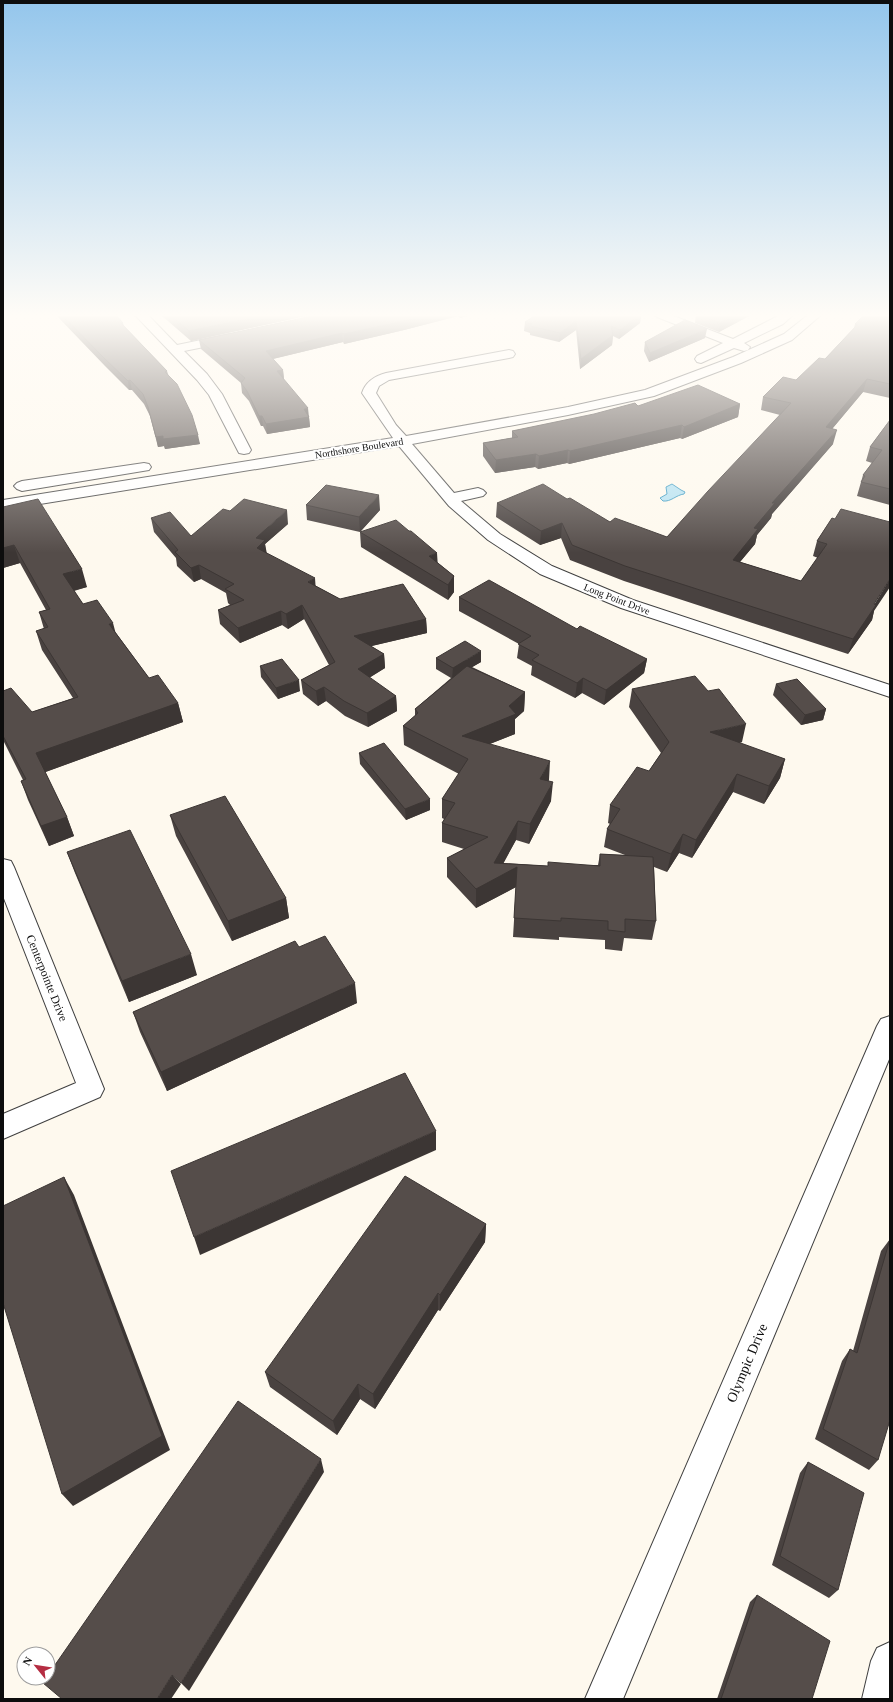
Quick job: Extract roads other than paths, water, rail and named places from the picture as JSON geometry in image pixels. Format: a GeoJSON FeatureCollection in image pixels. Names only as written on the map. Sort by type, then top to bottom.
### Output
{"type":"FeatureCollection","features":[{"type":"Feature","properties":{"kind":"street"},"geometry":{"type":"LineString","coordinates":[[214,394],[244,450]]}},
{"type":"Feature","properties":{"kind":"street","name":"Long Point Drive"},"geometry":{"type":"LineString","coordinates":[[369,394],[394,431],[450,498],[494,537],[546,570],[628,604],[890,691]]}},
{"type":"Feature","properties":{"kind":"street","name":"Northshore Boulevard"},"geometry":{"type":"LineString","coordinates":[[3,505],[394,431],[568,411],[643,394]]}},
{"type":"Feature","properties":{"kind":"street"},"geometry":{"type":"LineString","coordinates":[[229,453],[259,448]]}},
{"type":"Feature","properties":{"kind":"street"},"geometry":{"type":"LineString","coordinates":[[11,488],[156,465]]}},
{"type":"Feature","properties":{"kind":"street"},"geometry":{"type":"LineString","coordinates":[[450,498],[478,493]]}},
{"type":"Feature","properties":{"kind":"street","name":"Centerpointe Drive"},"geometry":{"type":"LineString","coordinates":[[3,867],[91,1089],[3,1127]]}},
{"type":"Feature","properties":{"kind":"street","name":"Olympic Drive"},"geometry":{"type":"LineString","coordinates":[[604,1699],[887,1044]]}},
{"type":"Feature","properties":{"kind":"street"},"geometry":{"type":"LineString","coordinates":[[880,1699],[890,1661]]}},
{"type":"Feature","properties":{"kind":"water"},"geometry":{"type":"Polygon","coordinates":[[[672,484],[685,492],[684,494],[663,501],[660,498],[667,494],[666,487],[672,484]]]}}]}
